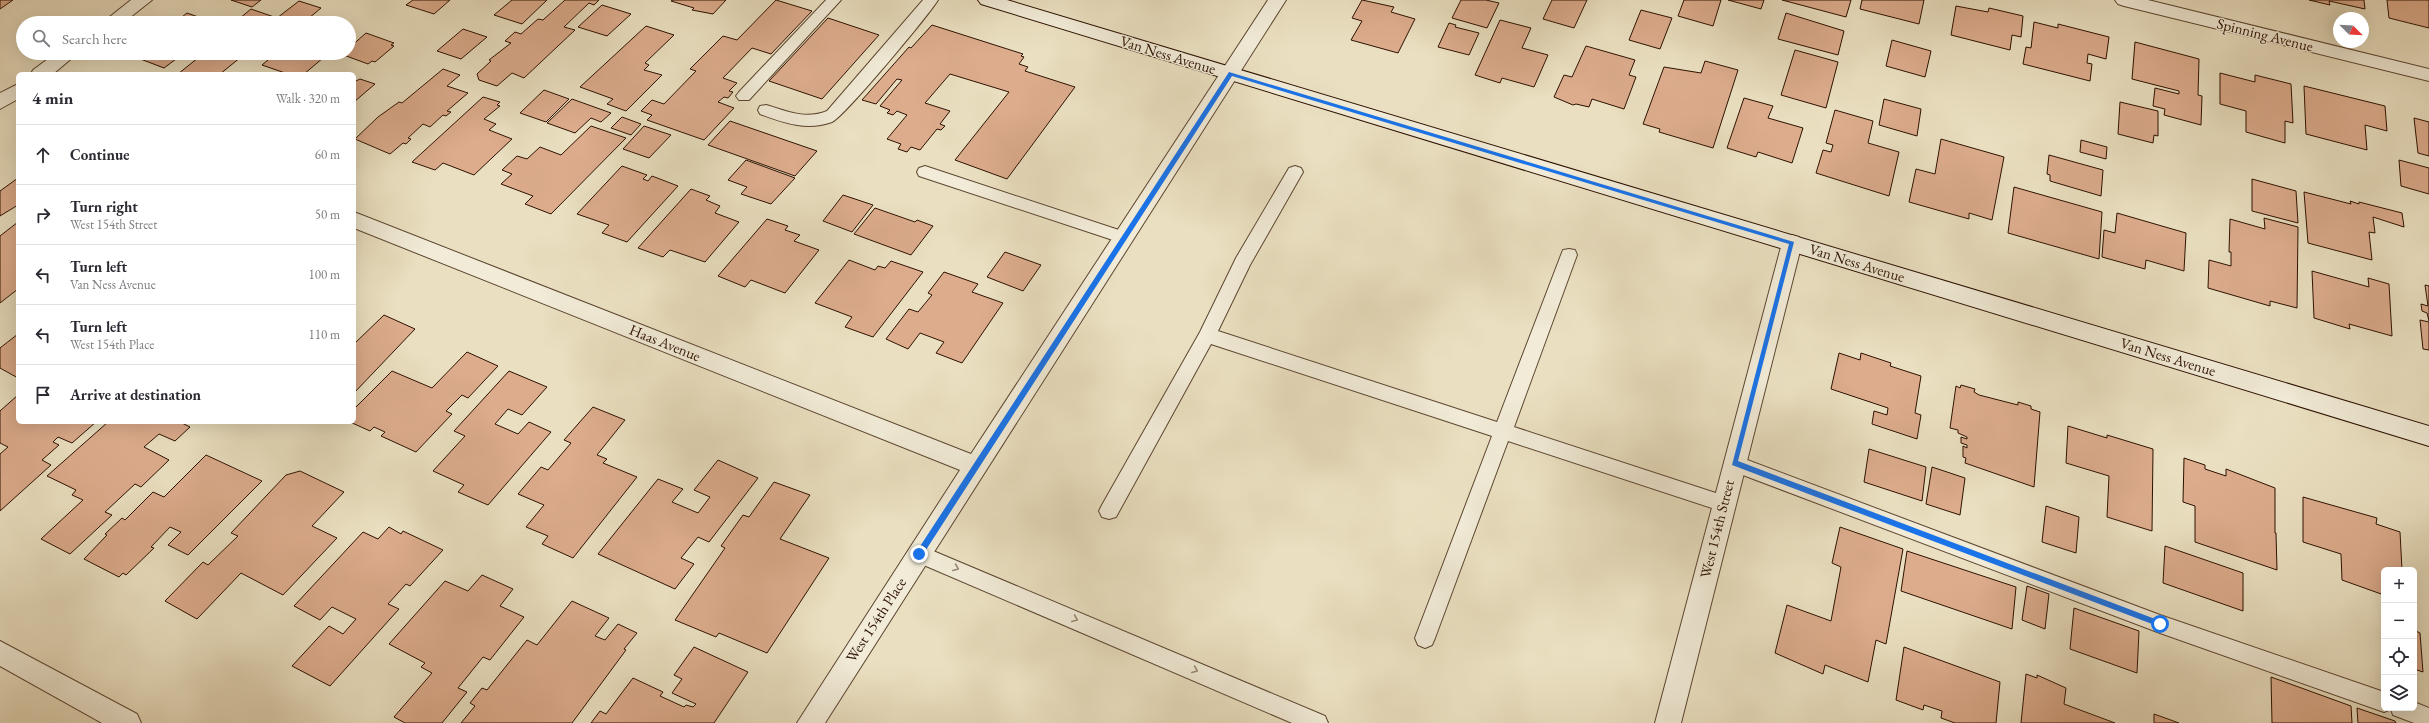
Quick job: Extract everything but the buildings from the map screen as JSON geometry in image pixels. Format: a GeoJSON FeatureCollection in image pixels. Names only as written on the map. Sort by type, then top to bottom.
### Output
{"type":"FeatureCollection","features":[{"type":"Feature","properties":{"kind":"street"},"geometry":{"type":"LineString","coordinates":[[121,16],[143,0]]}},
{"type":"Feature","properties":{"kind":"street","name":"Van Ness Avenue"},"geometry":{"type":"LineString","coordinates":[[987,0],[2429,436]]}},
{"type":"Feature","properties":{"kind":"street"},"geometry":{"type":"LineString","coordinates":[[1230,74],[1277,0]]}},
{"type":"Feature","properties":{"kind":"street","name":"Spinning Avenue"},"geometry":{"type":"LineString","coordinates":[[2124,0],[2429,75]]}},
{"type":"Feature","properties":{"kind":"street"},"geometry":{"type":"LineString","coordinates":[[43,72],[59,60]]}},
{"type":"Feature","properties":{"kind":"street","name":"West 154th Place"},"geometry":{"type":"LineString","coordinates":[[810,723],[1230,74]]}},
{"type":"Feature","properties":{"kind":"street"},"geometry":{"type":"LineString","coordinates":[[0,102],[16,91]]}},
{"type":"Feature","properties":{"kind":"street","name":"Haas Avenue"},"geometry":{"type":"LineString","coordinates":[[356,221],[976,466]]}},
{"type":"Feature","properties":{"kind":"street","name":"West 154th Street"},"geometry":{"type":"LineString","coordinates":[[1669,722],[1734,463],[1792,243]]}},
{"type":"Feature","properties":{"kind":"street"},"geometry":{"type":"LineString","coordinates":[[0,654],[128,723]]}},
{"type":"Feature","properties":{"kind":"lane"},"geometry":{"type":"LineString","coordinates":[[744,96],[834,0]]}},
{"type":"Feature","properties":{"kind":"lane"},"geometry":{"type":"LineString","coordinates":[[766,110],[788,119],[806,122],[822,121],[833,116],[931,0]]}},
{"type":"Feature","properties":{"kind":"lane"},"geometry":{"type":"LineString","coordinates":[[925,172],[1125,238]]}},
{"type":"Feature","properties":{"kind":"lane"},"geometry":{"type":"LineString","coordinates":[[1109,511],[1207,336],[1242,263],[1295,172]]}},
{"type":"Feature","properties":{"kind":"lane"},"geometry":{"type":"LineString","coordinates":[[1425,638],[1504,432],[1569,255]]}},
{"type":"Feature","properties":{"kind":"lane"},"geometry":{"type":"LineString","coordinates":[[1207,336],[1724,504]]}},
{"type":"Feature","properties":{"kind":"lane"},"geometry":{"type":"LineString","coordinates":[[1734,463],[2160,624],[2381,701]]}},
{"type":"Feature","properties":{"kind":"lane"},"geometry":{"type":"LineString","coordinates":[[919,554],[1317,723]]}},
{"type":"Feature","properties":{"kind":"lane"},"geometry":{"type":"LineString","coordinates":[[2409,711],[2429,718]]}},
{"type":"Feature","properties":{"kind":"route"},"geometry":{"type":"LineString","coordinates":[[919,554],[1230,74],[1792,243],[1734,463],[2160,624]]}}]}
